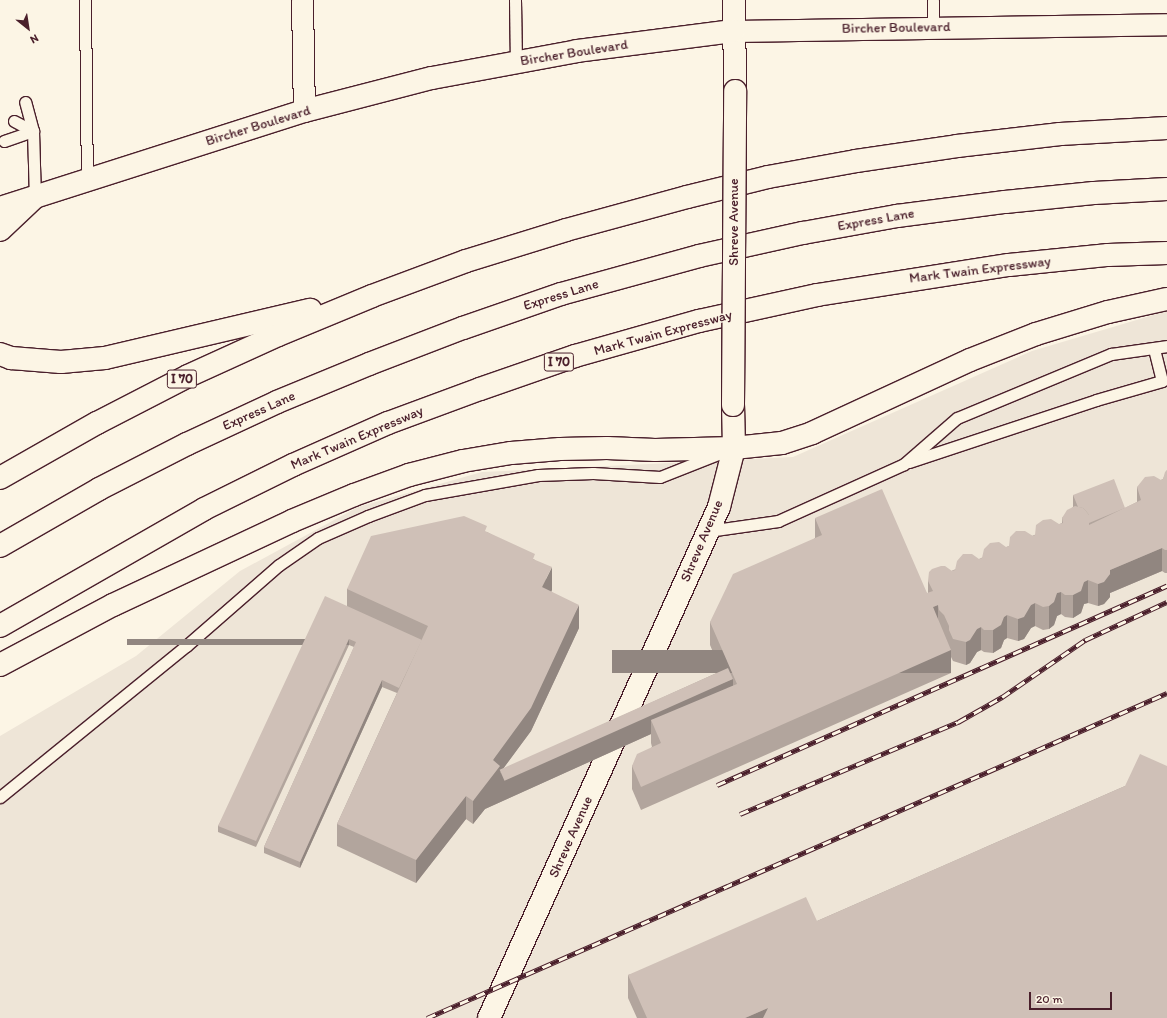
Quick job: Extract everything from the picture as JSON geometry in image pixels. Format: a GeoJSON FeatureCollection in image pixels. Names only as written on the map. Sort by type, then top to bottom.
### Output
{"type":"FeatureCollection","features":[{"type":"Feature","properties":{"kind":"main road","name":"Shreve Avenue"},"geometry":{"type":"LineString","coordinates":[[489,1018],[719,507],[734,448],[734,0]]}},
{"type":"Feature","properties":{"kind":"main road","name":"Bircher Boulevard"},"geometry":{"type":"LineString","coordinates":[[0,208],[304,111],[432,78],[577,51],[734,31]]}},
{"type":"Feature","properties":{"kind":"main road","name":"I 70"},"geometry":{"type":"LineString","coordinates":[[0,478],[97,423],[188,376],[278,335],[372,296],[466,261],[566,230],[687,197],[768,177],[856,161],[1060,134],[1167,128]]}},
{"type":"Feature","properties":{"kind":"main road","name":"Express Lane"},"geometry":{"type":"LineString","coordinates":[[0,546],[99,489],[187,444],[277,402],[369,364],[463,328],[561,294],[699,256],[803,233],[897,216],[1012,201],[1094,193],[1167,189]]}},
{"type":"Feature","properties":{"kind":"main road"},"geometry":{"type":"LineString","coordinates":[[0,230],[34,197]]}},
{"type":"Feature","properties":{"kind":"main road","name":"Mark Twain Expressway"},"geometry":{"type":"LineString","coordinates":[[0,626],[204,509],[293,465],[388,423],[575,356],[699,321],[816,295],[1009,265],[1108,255],[1167,253]]}},
{"type":"Feature","properties":{"kind":"main road"},"geometry":{"type":"LineString","coordinates":[[0,354],[10,358],[61,362],[105,358],[372,296]]}},
{"type":"Feature","properties":{"kind":"main road"},"geometry":{"type":"LineString","coordinates":[[0,665],[113,605],[292,521],[354,494],[409,475],[463,461],[539,451],[599,448],[655,450],[734,448],[782,443],[812,433],[970,360],[1036,334],[1108,312],[1167,299]]}},
{"type":"Feature","properties":{"kind":"street"},"geometry":{"type":"LineString","coordinates":[[302,0],[304,111]]}},
{"type":"Feature","properties":{"kind":"street","name":"Bircher Boulevard"},"geometry":{"type":"LineString","coordinates":[[734,31],[1167,24]]}},
{"type":"Feature","properties":{"kind":"lane"},"geometry":{"type":"LineString","coordinates":[[85,0],[87,181]]}},
{"type":"Feature","properties":{"kind":"lane"},"geometry":{"type":"LineString","coordinates":[[515,0],[516,62]]}},
{"type":"Feature","properties":{"kind":"lane"},"geometry":{"type":"LineString","coordinates":[[933,0],[933,28]]}},
{"type":"Feature","properties":{"kind":"lane"},"geometry":{"type":"LineString","coordinates":[[25,102],[33,131],[34,197]]}},
{"type":"Feature","properties":{"kind":"lane"},"geometry":{"type":"LineString","coordinates":[[14,121],[33,131]]}},
{"type":"Feature","properties":{"kind":"lane"},"geometry":{"type":"LineString","coordinates":[[4,141],[33,131]]}},
{"type":"Feature","properties":{"kind":"lane"},"geometry":{"type":"LineString","coordinates":[[904,464],[958,418],[1111,354],[1167,346]]}},
{"type":"Feature","properties":{"kind":"lane"},"geometry":{"type":"LineString","coordinates":[[708,531],[778,521],[904,464],[1096,400],[1162,381],[1154,348]]}},
{"type":"Feature","properties":{"kind":"lane"},"geometry":{"type":"LineString","coordinates":[[0,797],[186,646],[279,565],[318,538],[368,516],[425,495],[538,475],[593,473],[660,477],[734,448]]}},
{"type":"Feature","properties":{"kind":"shaded area"},"geometry":{"type":"Polygon","coordinates":[[[1167,311],[1167,1018],[0,1018],[0,736],[136,656],[240,571],[358,507],[482,472],[793,457],[1032,351],[1167,311]]]}},
{"type":"Feature","properties":{"kind":"building"},"geometry":{"type":"Polygon","coordinates":[[[1167,470],[1167,550],[1162,548],[1110,570],[1110,574],[1104,582],[1098,584],[1088,580],[1084,582],[1081,591],[1073,595],[1065,595],[1061,592],[1057,593],[1054,602],[1049,606],[1043,607],[1035,603],[1031,605],[1024,617],[1018,619],[1007,615],[1004,617],[1001,625],[993,630],[984,630],[981,627],[977,629],[970,640],[966,642],[953,639],[949,626],[944,615],[939,610],[938,605],[933,607],[951,650],[641,787],[632,766],[637,754],[661,743],[651,720],[737,684],[710,622],[733,574],[822,535],[815,518],[882,489],[927,593],[933,591],[928,581],[929,572],[932,569],[945,566],[952,571],[955,570],[957,561],[963,554],[972,554],[979,559],[982,558],[984,549],[990,543],[999,542],[1006,547],[1009,546],[1010,537],[1016,531],[1025,531],[1033,536],[1035,535],[1036,525],[1043,520],[1051,519],[1059,524],[1063,523],[1062,518],[1067,510],[1075,506],[1083,508],[1089,515],[1089,525],[1141,500],[1137,487],[1145,477],[1154,476],[1161,480],[1163,479],[1167,470]]]}},
{"type":"Feature","properties":{"kind":"building"},"geometry":{"type":"Polygon","coordinates":[[[1114,479],[1125,508],[1089,523],[1089,515],[1083,508],[1078,507],[1073,495],[1114,479]]]}},
{"type":"Feature","properties":{"kind":"building"},"geometry":{"type":"Polygon","coordinates":[[[464,516],[487,526],[485,531],[535,554],[533,559],[552,567],[542,587],[579,605],[531,708],[493,760],[500,766],[473,801],[466,796],[416,860],[337,824],[428,626],[347,589],[371,536],[464,516]]]}},
{"type":"Feature","properties":{"kind":"building"},"geometry":{"type":"Polygon","coordinates":[[[325,596],[422,640],[399,688],[382,680],[300,862],[264,847],[356,642],[349,639],[256,841],[218,826],[325,596]]]}},
{"type":"Feature","properties":{"kind":"building"},"geometry":{"type":"Polygon","coordinates":[[[728,668],[733,679],[504,781],[500,770],[728,668]]]}},
{"type":"Feature","properties":{"kind":"building"},"geometry":{"type":"Polygon","coordinates":[[[1140,754],[1167,766],[1167,1018],[763,1018],[768,1008],[745,1018],[647,1018],[628,975],[806,897],[817,921],[1125,786],[1140,754]]]}},
{"type":"Feature","properties":{"kind":"railway"},"geometry":{"type":"LineString","coordinates":[[717,785],[1167,586]]}},
{"type":"Feature","properties":{"kind":"railway"},"geometry":{"type":"LineString","coordinates":[[740,814],[958,722],[1002,697],[1085,640],[1167,602]]}},
{"type":"Feature","properties":{"kind":"railway"},"geometry":{"type":"LineString","coordinates":[[427,1018],[1167,693]]}}]}
